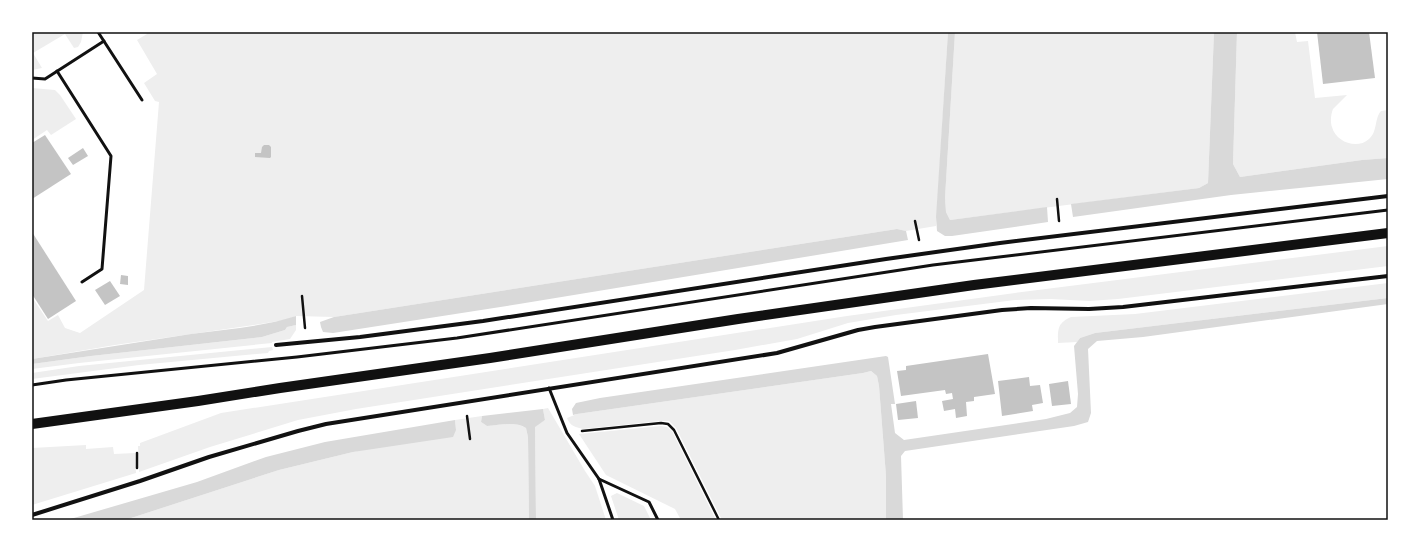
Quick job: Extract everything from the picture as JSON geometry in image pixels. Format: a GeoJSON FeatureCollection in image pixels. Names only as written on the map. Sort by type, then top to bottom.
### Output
{"type":"FeatureCollection","features":[{"type":"Feature","properties":{"kind":"main road"},"geometry":{"type":"LineString","coordinates":[[32,424],[490,358],[738,319],[966,286],[1388,233]]}},
{"type":"Feature","properties":{"kind":"street"},"geometry":{"type":"LineString","coordinates":[[276,345],[410,331],[483,321],[923,254],[1388,196]]}},
{"type":"Feature","properties":{"kind":"street"},"geometry":{"type":"LineString","coordinates":[[32,515],[140,481],[209,457],[298,431],[341,421],[777,353],[858,330],[875,327],[1002,310],[1032,308],[1088,309],[1123,307],[1388,276]]}},
{"type":"Feature","properties":{"kind":"lane"},"geometry":{"type":"LineString","coordinates":[[98,32],[142,100]]}},
{"type":"Feature","properties":{"kind":"lane"},"geometry":{"type":"LineString","coordinates":[[32,78],[45,79],[104,41]]}},
{"type":"Feature","properties":{"kind":"lane"},"geometry":{"type":"LineString","coordinates":[[57,71],[111,156],[102,269],[82,282]]}},
{"type":"Feature","properties":{"kind":"lane"},"geometry":{"type":"LineString","coordinates":[[32,385],[66,380],[379,348],[457,338],[933,265],[1388,210]]}},
{"type":"Feature","properties":{"kind":"lane"},"geometry":{"type":"LineString","coordinates":[[550,388],[567,433],[599,479],[613,520]]}},
{"type":"Feature","properties":{"kind":"lane"},"geometry":{"type":"LineString","coordinates":[[599,479],[649,502],[658,520]]}},
{"type":"Feature","properties":{"kind":"path"},"geometry":{"type":"LineString","coordinates":[[1057,199],[1061,236]]}},
{"type":"Feature","properties":{"kind":"path"},"geometry":{"type":"LineString","coordinates":[[915,220],[923,254]]}},
{"type":"Feature","properties":{"kind":"path"},"geometry":{"type":"LineString","coordinates":[[302,296],[306,342]]}},
{"type":"Feature","properties":{"kind":"path"},"geometry":{"type":"LineString","coordinates":[[465,402],[470,439]]}},
{"type":"Feature","properties":{"kind":"path"},"geometry":{"type":"LineString","coordinates":[[567,433],[668,424],[674,430],[719,520]]}},
{"type":"Feature","properties":{"kind":"shaded area"},"geometry":{"type":"Polygon","coordinates":[[[32,32],[83,32],[81,42],[78,47],[74,48],[65,34],[33,53],[42,68],[32,70],[32,32]]]}},
{"type":"Feature","properties":{"kind":"shaded area"},"geometry":{"type":"Polygon","coordinates":[[[146,32],[948,32],[936,226],[906,231],[897,229],[334,317],[296,316],[285,320],[32,359],[32,297],[48,321],[58,315],[65,328],[80,333],[144,290],[159,102],[155,101],[144,83],[157,74],[137,40],[147,34],[146,32]]]}},
{"type":"Feature","properties":{"kind":"shaded area"},"geometry":{"type":"Polygon","coordinates":[[[948,32],[955,32],[945,198],[946,212],[950,220],[1047,207],[1048,222],[952,236],[945,236],[937,231],[936,217],[948,32]]]}},
{"type":"Feature","properties":{"kind":"shaded area"},"geometry":{"type":"Polygon","coordinates":[[[955,32],[1214,32],[1208,183],[1199,188],[950,220],[946,212],[945,198],[955,32]]]}},
{"type":"Feature","properties":{"kind":"shaded area"},"geometry":{"type":"Polygon","coordinates":[[[1214,32],[1237,32],[1233,164],[1240,177],[1362,160],[1388,158],[1388,179],[1231,195],[1073,217],[1071,204],[1199,188],[1208,183],[1214,32]]]}},
{"type":"Feature","properties":{"kind":"shaded area"},"geometry":{"type":"Polygon","coordinates":[[[1237,32],[1295,32],[1297,42],[1308,41],[1315,98],[1347,95],[1332,111],[1331,123],[1334,132],[1338,137],[1348,143],[1359,144],[1364,142],[1372,136],[1377,118],[1381,111],[1388,110],[1388,158],[1362,160],[1240,177],[1233,164],[1237,32]]]}},
{"type":"Feature","properties":{"kind":"shaded area"},"geometry":{"type":"Polygon","coordinates":[[[32,88],[55,90],[76,119],[51,135],[47,130],[32,140],[32,88]]]}},
{"type":"Feature","properties":{"kind":"shaded area"},"geometry":{"type":"Polygon","coordinates":[[[897,229],[906,231],[908,240],[333,333],[323,332],[320,322],[334,317],[897,229]]]}},
{"type":"Feature","properties":{"kind":"shaded area"},"geometry":{"type":"Polygon","coordinates":[[[1388,246],[1388,266],[1118,299],[1089,301],[1051,299],[1015,300],[896,315],[848,323],[797,339],[735,350],[356,409],[298,420],[210,447],[139,472],[138,446],[140,446],[140,443],[221,413],[847,316],[1015,293],[1388,246]]]}},
{"type":"Feature","properties":{"kind":"shaded area"},"geometry":{"type":"Polygon","coordinates":[[[1388,283],[1388,298],[1095,333],[1080,338],[1077,342],[1058,343],[1059,327],[1066,319],[1071,317],[1135,314],[1388,283]]]}},
{"type":"Feature","properties":{"kind":"shaded area"},"geometry":{"type":"Polygon","coordinates":[[[1388,298],[1388,304],[1143,337],[1097,341],[1088,349],[1091,413],[1088,422],[1074,426],[905,451],[901,456],[903,520],[886,520],[886,476],[879,386],[877,376],[871,371],[573,415],[572,409],[576,403],[600,398],[886,356],[888,357],[895,404],[891,404],[895,433],[904,440],[1046,419],[1070,413],[1077,407],[1078,394],[1074,346],[1080,338],[1095,333],[1388,298]]]}},
{"type":"Feature","properties":{"kind":"shaded area"},"geometry":{"type":"Polygon","coordinates":[[[296,316],[296,325],[262,337],[32,364],[32,359],[257,325],[296,316]]]}},
{"type":"Feature","properties":{"kind":"shaded area"},"geometry":{"type":"Polygon","coordinates":[[[296,325],[296,330],[290,339],[272,343],[32,369],[32,364],[262,337],[296,325]]]}},
{"type":"Feature","properties":{"kind":"shaded area"},"geometry":{"type":"Polygon","coordinates":[[[272,347],[273,350],[269,351],[268,353],[139,365],[32,379],[32,373],[79,366],[272,347]]]}},
{"type":"Feature","properties":{"kind":"shaded area"},"geometry":{"type":"Polygon","coordinates":[[[871,371],[877,376],[879,386],[886,476],[886,520],[722,520],[676,428],[669,421],[583,429],[573,426],[567,418],[577,414],[871,371]]]}},
{"type":"Feature","properties":{"kind":"shaded area"},"geometry":{"type":"Polygon","coordinates":[[[548,408],[595,486],[606,520],[536,520],[535,426],[545,420],[543,409],[548,408]]]}},
{"type":"Feature","properties":{"kind":"shaded area"},"geometry":{"type":"Polygon","coordinates":[[[543,409],[545,420],[535,427],[536,520],[529,520],[528,437],[526,428],[512,424],[487,426],[481,422],[482,416],[543,409]]]}},
{"type":"Feature","properties":{"kind":"shaded area"},"geometry":{"type":"Polygon","coordinates":[[[482,416],[481,422],[487,426],[512,424],[526,428],[528,437],[529,520],[125,520],[279,470],[353,452],[456,430],[455,420],[482,416]]]}},
{"type":"Feature","properties":{"kind":"shaded area"},"geometry":{"type":"Polygon","coordinates":[[[455,420],[456,430],[453,437],[353,452],[279,470],[125,520],[67,520],[197,482],[266,457],[325,442],[455,420]]]}},
{"type":"Feature","properties":{"kind":"shaded area"},"geometry":{"type":"Polygon","coordinates":[[[661,426],[667,427],[672,431],[716,520],[681,520],[675,509],[606,475],[579,434],[661,426]]]}},
{"type":"Feature","properties":{"kind":"shaded area"},"geometry":{"type":"Polygon","coordinates":[[[86,445],[86,449],[113,447],[114,454],[135,453],[136,473],[32,505],[32,448],[86,445]]]}},
{"type":"Feature","properties":{"kind":"shaded area"},"geometry":{"type":"Polygon","coordinates":[[[617,493],[644,506],[651,520],[619,520],[611,496],[617,493]]]}},
{"type":"Feature","properties":{"kind":"building"},"geometry":{"type":"Polygon","coordinates":[[[1317,32],[1369,32],[1375,78],[1323,84],[1317,32]]]}},
{"type":"Feature","properties":{"kind":"building"},"geometry":{"type":"Polygon","coordinates":[[[45,135],[71,174],[32,199],[32,143],[45,135]]]}},
{"type":"Feature","properties":{"kind":"building"},"geometry":{"type":"Polygon","coordinates":[[[264,145],[269,145],[271,147],[271,157],[255,157],[255,153],[261,153],[264,145]]]}},
{"type":"Feature","properties":{"kind":"building"},"geometry":{"type":"Polygon","coordinates":[[[83,148],[88,156],[73,165],[68,158],[83,148]]]}},
{"type":"Feature","properties":{"kind":"building"},"geometry":{"type":"Polygon","coordinates":[[[32,232],[76,301],[48,319],[32,294],[32,232]]]}},
{"type":"Feature","properties":{"kind":"building"},"geometry":{"type":"Polygon","coordinates":[[[121,275],[128,276],[128,285],[120,284],[121,275]]]}},
{"type":"Feature","properties":{"kind":"building"},"geometry":{"type":"Polygon","coordinates":[[[110,281],[120,296],[105,305],[95,290],[110,281]]]}},
{"type":"Feature","properties":{"kind":"building"},"geometry":{"type":"Polygon","coordinates":[[[988,354],[995,394],[974,397],[974,401],[966,402],[967,416],[956,418],[955,409],[944,411],[942,401],[953,399],[952,393],[946,394],[945,390],[901,396],[897,371],[906,370],[906,366],[988,354]]]}},
{"type":"Feature","properties":{"kind":"building"},"geometry":{"type":"Polygon","coordinates":[[[1029,377],[1030,386],[1040,385],[1043,403],[1032,405],[1033,411],[1002,416],[998,381],[1029,377]]]}},
{"type":"Feature","properties":{"kind":"building"},"geometry":{"type":"Polygon","coordinates":[[[1068,381],[1071,404],[1052,406],[1049,384],[1068,381]]]}},
{"type":"Feature","properties":{"kind":"building"},"geometry":{"type":"Polygon","coordinates":[[[916,401],[918,418],[898,420],[896,404],[916,401]]]}}]}
